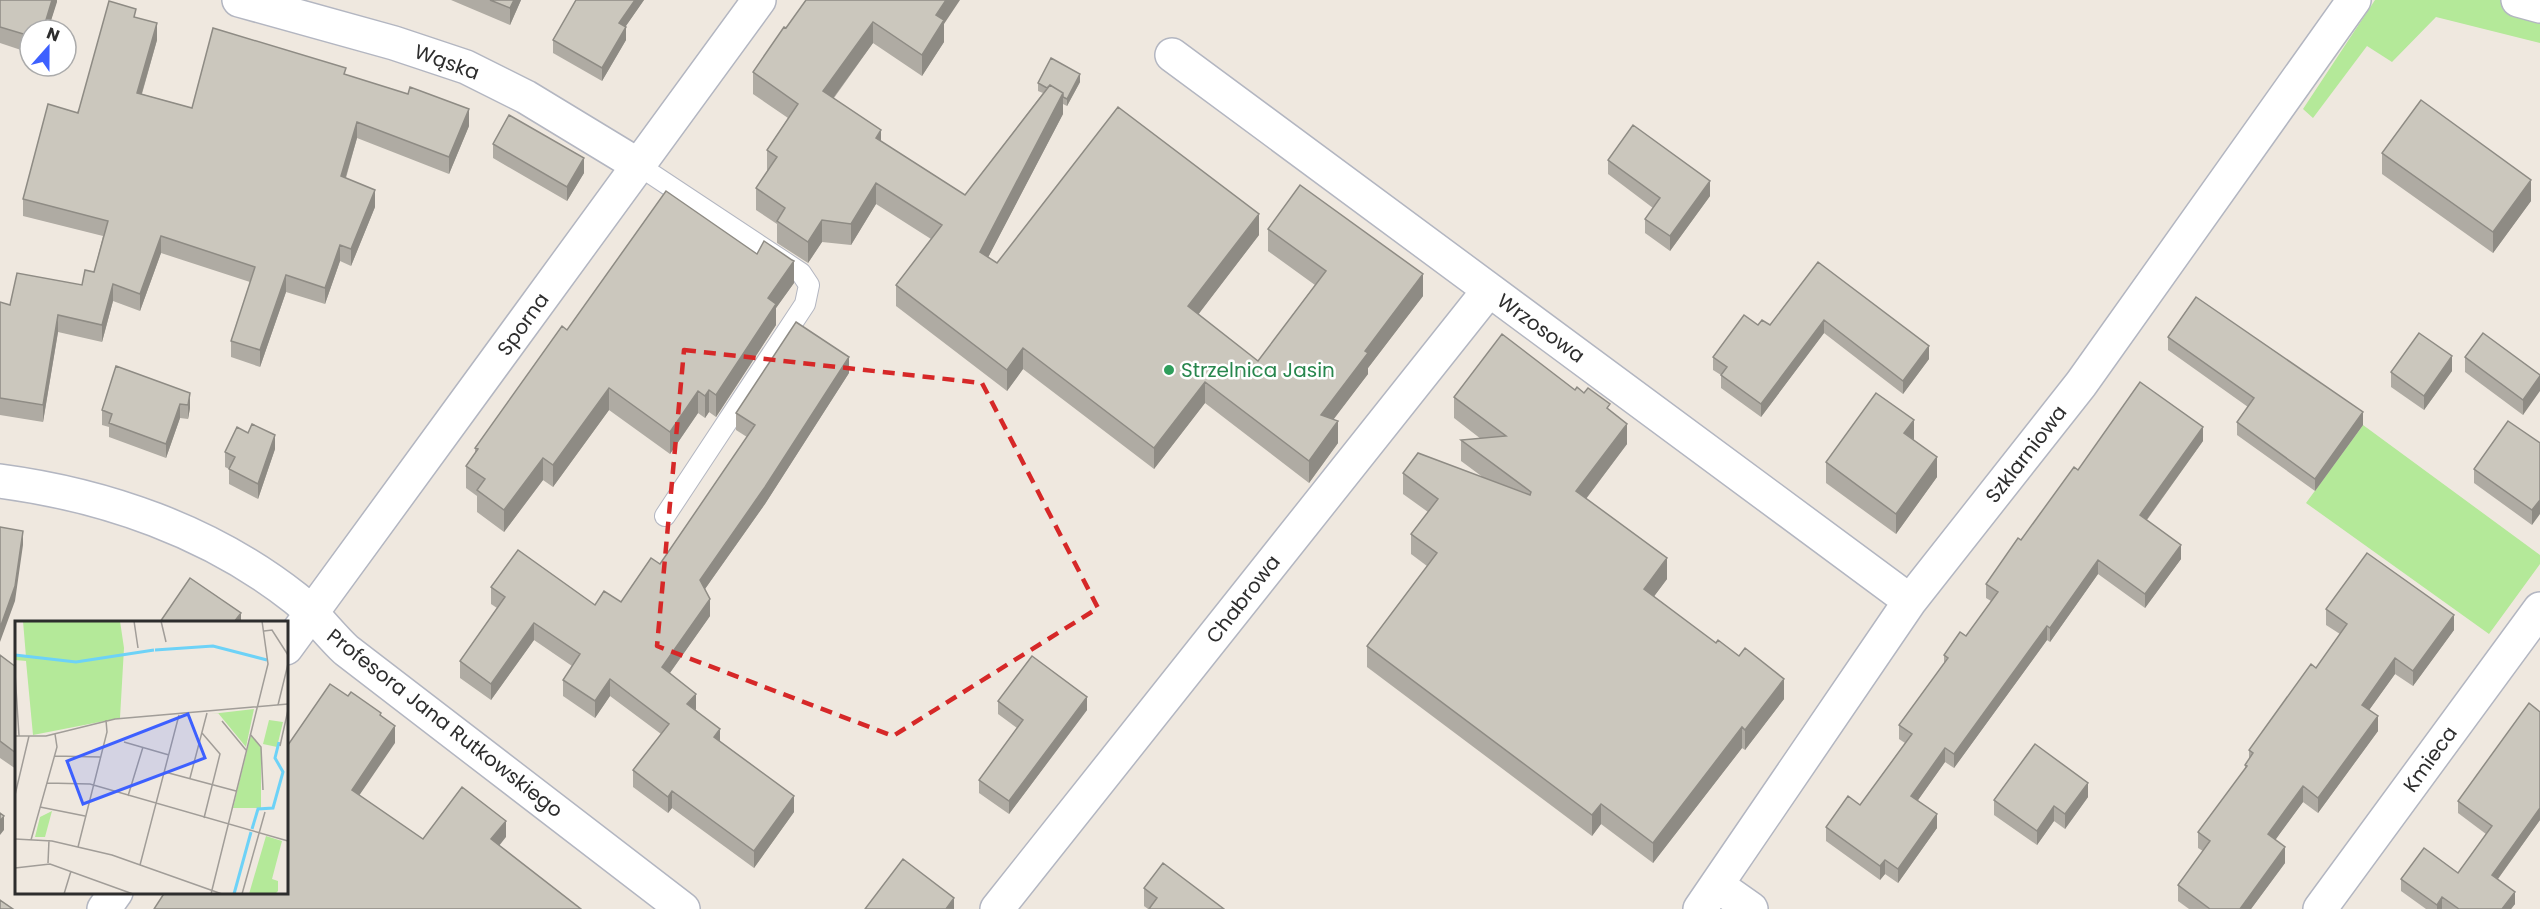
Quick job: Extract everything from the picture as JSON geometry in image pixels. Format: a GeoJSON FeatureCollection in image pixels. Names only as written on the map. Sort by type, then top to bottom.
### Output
{"type":"FeatureCollection","features":[{"type":"Feature","properties":{"kind":"street","name":"Wąska"},"geometry":{"type":"LineString","coordinates":[[239,0],[394,43],[466,67],[526,97],[638,165]]}},
{"type":"Feature","properties":{"kind":"street","name":"Sporna"},"geometry":{"type":"LineString","coordinates":[[288,645],[759,0]]}},
{"type":"Feature","properties":{"kind":"street","name":"Szklarniowa"},"geometry":{"type":"LineString","coordinates":[[1708,897],[1910,601],[2081,384],[2354,0]]}},
{"type":"Feature","properties":{"kind":"street"},"geometry":{"type":"LineString","coordinates":[[2518,0],[2540,6]]}},
{"type":"Feature","properties":{"kind":"street","name":"Wrzosowa"},"geometry":{"type":"LineString","coordinates":[[1172,55],[1910,601]]}},
{"type":"Feature","properties":{"kind":"street","name":"Chabrowa"},"geometry":{"type":"LineString","coordinates":[[998,909],[1489,290]]}},
{"type":"Feature","properties":{"kind":"street","name":"Profesora Jana Rutkowskiego"},"geometry":{"type":"LineString","coordinates":[[0,481],[80,494],[116,505],[170,526],[248,566],[280,587],[311,612],[346,650],[683,909]]}},
{"type":"Feature","properties":{"kind":"street","name":"Kmieca"},"geometry":{"type":"LineString","coordinates":[[2320,909],[2540,609]]}},
{"type":"Feature","properties":{"kind":"street"},"geometry":{"type":"LineString","coordinates":[[104,909],[115,894]]}},
{"type":"Feature","properties":{"kind":"street"},"geometry":{"type":"LineString","coordinates":[[1708,897],[1751,909]]}},
{"type":"Feature","properties":{"kind":"lane"},"geometry":{"type":"LineString","coordinates":[[638,165],[801,273],[809,285],[805,304],[665,516]]}},
{"type":"Feature","properties":{"kind":"highlighted area"},"geometry":{"type":"Polygon","coordinates":[[[684,350],[982,383],[1098,608],[893,736],[657,646],[684,350]]]}},
{"type":"Feature","properties":{"kind":"green space"},"geometry":{"type":"Polygon","coordinates":[[[2375,0],[2534,0],[2540,2],[2540,43],[2436,17],[2392,62],[2367,46],[2313,118],[2303,109],[2375,0]]]}},
{"type":"Feature","properties":{"kind":"green space"},"geometry":{"type":"Polygon","coordinates":[[[2363,425],[2540,555],[2540,564],[2489,634],[2306,503],[2363,425]]]}},
{"type":"Feature","properties":{"kind":"building"},"geometry":{"type":"Polygon","coordinates":[[[0,0],[52,0],[47,18],[18,18],[18,32],[0,27],[0,0]]]}},
{"type":"Feature","properties":{"kind":"building"},"geometry":{"type":"Polygon","coordinates":[[[490,0],[514,0],[510,8],[490,0]]]}},
{"type":"Feature","properties":{"kind":"building"},"geometry":{"type":"Polygon","coordinates":[[[576,0],[635,0],[619,23],[626,27],[602,68],[553,40],[576,0]]]}},
{"type":"Feature","properties":{"kind":"building"},"geometry":{"type":"Polygon","coordinates":[[[806,0],[946,0],[936,15],[944,20],[922,55],[873,22],[823,91],[881,130],[876,138],[965,195],[1050,85],[1063,93],[980,252],[997,263],[1118,107],[1259,214],[1188,306],[1258,361],[1326,271],[1268,229],[1300,185],[1423,274],[1365,351],[1368,353],[1321,415],[1338,421],[1309,461],[1205,382],[1154,448],[1023,348],[1007,370],[896,285],[942,225],[876,183],[851,224],[822,220],[808,242],[777,221],[785,208],[756,188],[777,157],[767,150],[798,104],[753,72],[806,0]]]}},
{"type":"Feature","properties":{"kind":"building"},"geometry":{"type":"Polygon","coordinates":[[[109,1],[136,9],[134,17],[157,23],[137,93],[192,108],[213,28],[346,68],[344,74],[408,94],[410,87],[469,109],[449,157],[357,122],[341,176],[375,190],[351,249],[340,245],[325,288],[286,275],[260,350],[231,341],[255,267],[161,236],[140,294],[113,284],[102,325],[58,315],[43,405],[0,398],[0,302],[10,305],[17,273],[82,285],[85,270],[94,272],[108,221],[23,199],[48,104],[78,113],[109,1]]]}},
{"type":"Feature","properties":{"kind":"building"},"geometry":{"type":"Polygon","coordinates":[[[1051,58],[1080,74],[1067,99],[1063,97],[1063,93],[1050,85],[1047,88],[1038,83],[1051,58]]]}},
{"type":"Feature","properties":{"kind":"building"},"geometry":{"type":"Polygon","coordinates":[[[2421,100],[2531,180],[2493,232],[2382,153],[2421,100]]]}},
{"type":"Feature","properties":{"kind":"building"},"geometry":{"type":"Polygon","coordinates":[[[509,115],[584,158],[567,187],[493,144],[509,115]]]}},
{"type":"Feature","properties":{"kind":"building"},"geometry":{"type":"Polygon","coordinates":[[[1633,125],[1710,181],[1670,236],[1645,219],[1660,198],[1608,160],[1633,125]]]}},
{"type":"Feature","properties":{"kind":"building"},"geometry":{"type":"Polygon","coordinates":[[[666,191],[757,254],[764,241],[794,261],[768,298],[776,304],[716,395],[709,390],[705,396],[698,391],[670,432],[609,388],[553,465],[543,458],[504,510],[477,490],[485,479],[466,466],[478,449],[475,448],[562,326],[567,330],[666,191]]]}},
{"type":"Feature","properties":{"kind":"building"},"geometry":{"type":"Polygon","coordinates":[[[1818,262],[1929,346],[1903,381],[1824,320],[1761,404],[1721,375],[1727,367],[1713,357],[1744,315],[1758,325],[1762,320],[1770,325],[1818,262]]]}},
{"type":"Feature","properties":{"kind":"building"},"geometry":{"type":"Polygon","coordinates":[[[2196,297],[2363,412],[2315,479],[2237,422],[2254,398],[2168,337],[2196,297]]]}},
{"type":"Feature","properties":{"kind":"building"},"geometry":{"type":"Polygon","coordinates":[[[796,322],[849,357],[765,487],[700,580],[710,599],[662,667],[696,694],[687,704],[720,729],[714,737],[794,796],[754,851],[672,791],[668,797],[633,770],[669,724],[610,679],[595,701],[563,680],[580,654],[534,623],[491,684],[460,661],[505,597],[491,587],[518,550],[595,605],[604,591],[621,602],[651,558],[660,564],[755,425],[736,413],[796,322]]]}},
{"type":"Feature","properties":{"kind":"building"},"geometry":{"type":"Polygon","coordinates":[[[2419,333],[2452,356],[2424,396],[2391,372],[2419,333]]]}},
{"type":"Feature","properties":{"kind":"building"},"geometry":{"type":"Polygon","coordinates":[[[2483,333],[2540,375],[2523,400],[2465,357],[2483,333]]]}},
{"type":"Feature","properties":{"kind":"building"},"geometry":{"type":"Polygon","coordinates":[[[1502,334],[1575,390],[1577,387],[1584,393],[1588,388],[1610,404],[1607,408],[1627,424],[1576,491],[1667,558],[1644,589],[1716,643],[1718,640],[1739,656],[1745,648],[1784,679],[1745,730],[1742,727],[1653,843],[1601,804],[1592,815],[1367,646],[1437,553],[1411,534],[1438,499],[1403,473],[1418,453],[1530,495],[1531,492],[1461,440],[1506,436],[1454,397],[1502,334]]]}},
{"type":"Feature","properties":{"kind":"building"},"geometry":{"type":"Polygon","coordinates":[[[116,366],[190,393],[188,405],[180,404],[166,444],[109,423],[112,414],[102,410],[116,366]]]}},
{"type":"Feature","properties":{"kind":"building"},"geometry":{"type":"Polygon","coordinates":[[[2140,382],[2203,427],[2140,515],[2181,545],[2145,594],[2098,560],[2050,628],[2047,626],[1954,754],[1945,748],[1911,796],[1937,814],[1898,869],[1885,860],[1880,866],[1826,827],[1848,796],[1860,805],[1912,734],[1899,725],[1948,658],[1944,655],[1960,632],[1966,636],[1998,592],[1986,584],[2018,538],[2021,540],[2074,467],[2078,470],[2140,382]]]}},
{"type":"Feature","properties":{"kind":"building"},"geometry":{"type":"Polygon","coordinates":[[[1876,393],[1914,420],[1904,433],[1937,457],[1896,514],[1826,462],[1876,393]]]}},
{"type":"Feature","properties":{"kind":"building"},"geometry":{"type":"Polygon","coordinates":[[[2508,421],[2540,443],[2540,500],[2532,510],[2474,469],[2508,421]]]}},
{"type":"Feature","properties":{"kind":"building"},"geometry":{"type":"Polygon","coordinates":[[[252,424],[275,435],[258,484],[229,469],[235,457],[225,452],[237,427],[248,433],[252,424]]]}},
{"type":"Feature","properties":{"kind":"building"},"geometry":{"type":"Polygon","coordinates":[[[0,527],[23,531],[15,586],[0,628],[0,527]]]}},
{"type":"Feature","properties":{"kind":"building"},"geometry":{"type":"Polygon","coordinates":[[[2367,553],[2454,615],[2413,671],[2395,658],[2362,705],[2378,716],[2318,798],[2303,786],[2268,834],[2285,847],[2240,909],[2210,909],[2178,885],[2210,841],[2198,832],[2247,766],[2245,765],[2253,753],[2249,750],[2311,664],[2316,668],[2347,624],[2326,609],[2367,553]]]}},
{"type":"Feature","properties":{"kind":"building"},"geometry":{"type":"Polygon","coordinates":[[[190,578],[241,613],[235,621],[161,621],[190,578]]]}},
{"type":"Feature","properties":{"kind":"building"},"geometry":{"type":"Polygon","coordinates":[[[0,655],[15,666],[15,752],[0,741],[0,655]]]}},
{"type":"Feature","properties":{"kind":"building"},"geometry":{"type":"Polygon","coordinates":[[[1032,656],[1087,697],[1009,801],[979,780],[1023,720],[998,701],[1032,656]]]}},
{"type":"Feature","properties":{"kind":"building"},"geometry":{"type":"Polygon","coordinates":[[[330,684],[348,696],[351,692],[395,726],[352,790],[423,839],[462,787],[506,821],[491,839],[581,909],[154,909],[164,894],[288,894],[288,745],[330,684]]]}},
{"type":"Feature","properties":{"kind":"building"},"geometry":{"type":"Polygon","coordinates":[[[2529,703],[2540,712],[2540,808],[2492,875],[2515,892],[2502,909],[2459,909],[2442,897],[2437,905],[2401,879],[2424,848],[2458,873],[2492,826],[2458,801],[2529,703]]]}},
{"type":"Feature","properties":{"kind":"building"},"geometry":{"type":"Polygon","coordinates":[[[2035,744],[2088,783],[2065,814],[2054,806],[2037,831],[1994,800],[2035,744]]]}},
{"type":"Feature","properties":{"kind":"building"},"geometry":{"type":"Polygon","coordinates":[[[903,859],[954,898],[946,909],[865,909],[903,859]]]}},
{"type":"Feature","properties":{"kind":"building"},"geometry":{"type":"Polygon","coordinates":[[[1163,863],[1224,909],[1149,909],[1157,898],[1144,888],[1163,863]]]}},
{"type":"Feature","properties":{"kind":"building"},"geometry":{"type":"Polygon","coordinates":[[[0,900],[13,909],[0,909],[0,900]]]}},
{"type":"Feature","properties":{"kind":"place","name":"Strzelnica Jasin"},"geometry":{"type":"Point","coordinates":[1169,370]}}]}
